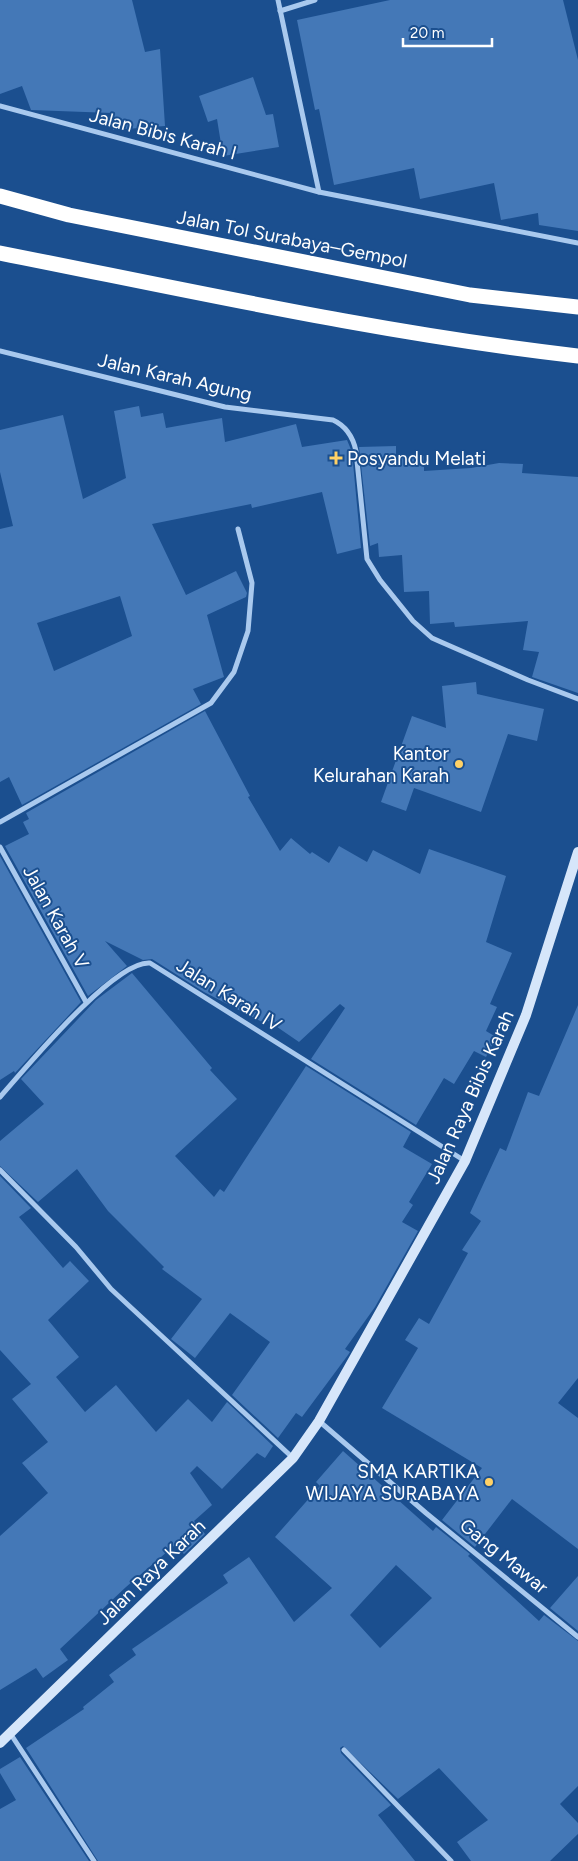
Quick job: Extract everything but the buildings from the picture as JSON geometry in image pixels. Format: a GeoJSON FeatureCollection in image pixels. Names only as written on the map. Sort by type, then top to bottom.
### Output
{"type":"FeatureCollection","features":[{"type":"Feature","properties":{"kind":"highway","name":"Jalan Tol Surabaya–Gempol"},"geometry":{"type":"LineString","coordinates":[[0,196],[69,215],[470,295],[578,307]]}},
{"type":"Feature","properties":{"kind":"highway"},"geometry":{"type":"LineString","coordinates":[[0,253],[292,311],[500,348],[578,356]]}},
{"type":"Feature","properties":{"kind":"main road","name":"Jalan Raya Bibis Karah"},"geometry":{"type":"LineString","coordinates":[[319,1421],[465,1161],[526,1015],[578,852]]}},
{"type":"Feature","properties":{"kind":"main road","name":"Jalan Raya Karah"},"geometry":{"type":"LineString","coordinates":[[0,1743],[293,1458],[319,1421]]}},
{"type":"Feature","properties":{"kind":"street"},"geometry":{"type":"LineString","coordinates":[[278,0],[319,192]]}},
{"type":"Feature","properties":{"kind":"street"},"geometry":{"type":"LineString","coordinates":[[280,11],[314,0]]}},
{"type":"Feature","properties":{"kind":"street","name":"Jalan Bibis Karah I"},"geometry":{"type":"LineString","coordinates":[[0,106],[319,192],[578,243]]}},
{"type":"Feature","properties":{"kind":"street","name":"Jalan Karah Agung"},"geometry":{"type":"LineString","coordinates":[[0,351],[225,407],[333,420],[343,426],[352,437],[358,460],[364,548],[367,558],[380,580],[413,621],[432,638],[528,680],[578,699]]}},
{"type":"Feature","properties":{"kind":"street"},"geometry":{"type":"LineString","coordinates":[[0,822],[211,703],[234,672],[248,631],[252,583],[238,529]]}},
{"type":"Feature","properties":{"kind":"street","name":"Jalan Karah V"},"geometry":{"type":"LineString","coordinates":[[0,847],[86,1002]]}},
{"type":"Feature","properties":{"kind":"street","name":"Jalan Karah IV"},"geometry":{"type":"LineString","coordinates":[[0,1097],[86,1002],[136,964],[150,963],[465,1161]]}},
{"type":"Feature","properties":{"kind":"street"},"geometry":{"type":"LineString","coordinates":[[0,1170],[76,1248],[111,1289],[293,1458]]}},
{"type":"Feature","properties":{"kind":"street","name":"Gang Mawar"},"geometry":{"type":"LineString","coordinates":[[319,1421],[426,1513],[578,1636]]}},
{"type":"Feature","properties":{"kind":"street"},"geometry":{"type":"LineString","coordinates":[[10,1733],[94,1861]]}},
{"type":"Feature","properties":{"kind":"street"},"geometry":{"type":"LineString","coordinates":[[344,1750],[451,1861]]}},
{"type":"Feature","properties":{"kind":"place","name":"Posyandu Melati"},"geometry":{"type":"Point","coordinates":[336,458]}},
{"type":"Feature","properties":{"kind":"place","name":"Kantor Kelurahan Karah"},"geometry":{"type":"Point","coordinates":[459,764]}},
{"type":"Feature","properties":{"kind":"place","name":"SMA KARTIKA WIJAYA SURABAYA"},"geometry":{"type":"Point","coordinates":[489,1482]}}]}
